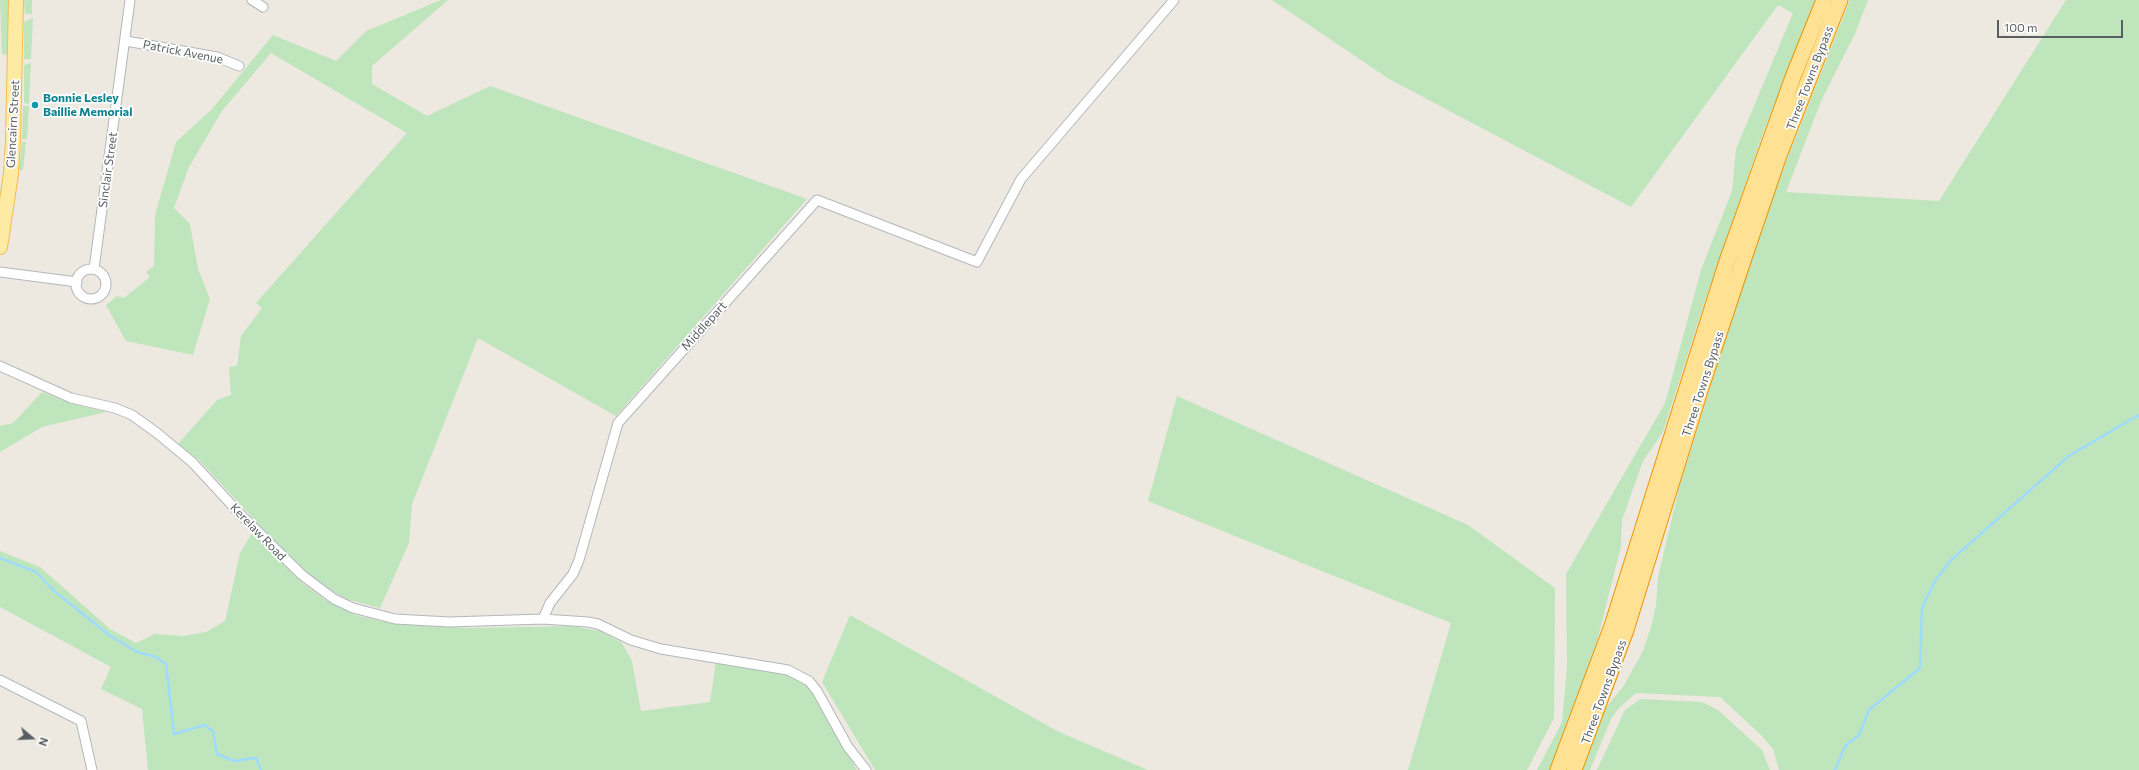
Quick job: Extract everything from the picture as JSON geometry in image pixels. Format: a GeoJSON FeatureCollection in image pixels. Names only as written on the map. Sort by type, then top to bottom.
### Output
{"type":"FeatureCollection","features":[{"type":"Feature","properties":{"kind":"highway","name":"Three Towns Bypass"},"geometry":{"type":"LineString","coordinates":[[1558,770],[1612,626],[1685,390],[1727,261],[1793,77],[1824,0]]}},
{"type":"Feature","properties":{"kind":"highway","name":"Three Towns Bypass"},"geometry":{"type":"LineString","coordinates":[[1574,770],[1626,630],[1699,394],[1778,158],[1840,0]]}},
{"type":"Feature","properties":{"kind":"main road","name":"Glencairn Street"},"geometry":{"type":"LineString","coordinates":[[0,247],[3,210],[11,174],[16,94],[16,0]]}},
{"type":"Feature","properties":{"kind":"street","name":"Sinclair Street"},"geometry":{"type":"LineString","coordinates":[[94,270],[126,41],[130,0]]}},
{"type":"Feature","properties":{"kind":"street"},"geometry":{"type":"LineString","coordinates":[[252,0],[263,7]]}},
{"type":"Feature","properties":{"kind":"street","name":"Middlepart"},"geometry":{"type":"LineString","coordinates":[[543,619],[550,603],[573,574],[579,560],[618,423],[817,200],[978,262],[1021,179],[1174,0]]}},
{"type":"Feature","properties":{"kind":"street","name":"Patrick Avenue"},"geometry":{"type":"LineString","coordinates":[[126,41],[218,57],[239,66]]}},
{"type":"Feature","properties":{"kind":"street"},"geometry":{"type":"LineString","coordinates":[[94,270],[100,272],[106,281],[104,292],[94,299],[85,297],[78,290],[77,282],[80,274],[84,271],[94,270]]}},
{"type":"Feature","properties":{"kind":"street"},"geometry":{"type":"LineString","coordinates":[[0,272],[77,282]]}},
{"type":"Feature","properties":{"kind":"street","name":"Kerelaw Road"},"geometry":{"type":"LineString","coordinates":[[0,366],[71,398],[115,408],[132,416],[157,433],[192,462],[241,515],[302,575],[334,599],[353,608],[395,619],[449,622],[543,619],[593,623],[631,640],[661,649],[788,670],[809,681],[817,691],[848,747],[866,770]]}},
{"type":"Feature","properties":{"kind":"street"},"geometry":{"type":"LineString","coordinates":[[0,680],[80,721],[92,770]]}},
{"type":"Feature","properties":{"kind":"green space"},"geometry":{"type":"Polygon","coordinates":[[[0,0],[8,0],[8,55],[2,54],[0,0]]]}},
{"type":"Feature","properties":{"kind":"green space"},"geometry":{"type":"Polygon","coordinates":[[[24,0],[32,0],[32,14],[25,14],[24,0]]]}},
{"type":"Feature","properties":{"kind":"green space"},"geometry":{"type":"Polygon","coordinates":[[[441,0],[448,0],[372,66],[372,84],[427,116],[490,86],[807,199],[616,416],[478,338],[412,504],[409,543],[380,608],[346,599],[322,585],[290,558],[199,460],[178,444],[217,400],[231,395],[229,367],[237,366],[241,336],[262,308],[256,303],[407,133],[271,53],[222,111],[189,167],[174,208],[190,224],[198,269],[210,299],[193,355],[126,341],[106,305],[117,296],[124,298],[150,277],[146,272],[154,266],[155,215],[176,142],[212,109],[273,35],[336,61],[366,31],[441,0]]]}},
{"type":"Feature","properties":{"kind":"green space"},"geometry":{"type":"Polygon","coordinates":[[[1272,0],[1816,0],[1762,136],[1702,310],[1663,432],[1643,461],[1622,520],[1621,546],[1591,665],[1550,770],[1537,770],[1562,722],[1567,666],[1566,574],[1665,403],[1701,270],[1732,191],[1736,149],[1793,13],[1778,5],[1631,207],[1389,79],[1272,0]]]}},
{"type":"Feature","properties":{"kind":"green space"},"geometry":{"type":"Polygon","coordinates":[[[1850,0],[1868,0],[1855,34],[1822,99],[1786,192],[1939,201],[2066,0],[2139,0],[2139,770],[1779,770],[1773,749],[1762,736],[1720,697],[1636,693],[1619,708],[1611,719],[1590,770],[1582,770],[1605,708],[1623,687],[1643,651],[1656,606],[1658,577],[1680,484],[1738,299],[1776,187],[1850,0]]]}},
{"type":"Feature","properties":{"kind":"green space"},"geometry":{"type":"Polygon","coordinates":[[[33,18],[31,59],[24,59],[24,22],[33,18]]]}},
{"type":"Feature","properties":{"kind":"green space"},"geometry":{"type":"Polygon","coordinates":[[[31,63],[29,104],[24,103],[24,65],[31,63]]]}},
{"type":"Feature","properties":{"kind":"green space"},"geometry":{"type":"Polygon","coordinates":[[[23,106],[29,106],[27,139],[22,139],[23,106]]]}},
{"type":"Feature","properties":{"kind":"green space"},"geometry":{"type":"Polygon","coordinates":[[[22,142],[26,142],[23,170],[19,170],[22,142]]]}},
{"type":"Feature","properties":{"kind":"green space"},"geometry":{"type":"Polygon","coordinates":[[[42,392],[70,403],[106,412],[42,427],[0,452],[0,426],[13,423],[42,392]]]}},
{"type":"Feature","properties":{"kind":"green space"},"geometry":{"type":"Polygon","coordinates":[[[1177,396],[1468,525],[1555,588],[1554,718],[1527,770],[1408,770],[1451,623],[1148,501],[1177,396]]]}},
{"type":"Feature","properties":{"kind":"green space"},"geometry":{"type":"Polygon","coordinates":[[[252,533],[301,582],[325,600],[355,615],[390,623],[415,625],[466,628],[572,626],[600,631],[622,643],[632,661],[641,711],[710,702],[716,661],[786,673],[801,680],[810,687],[857,770],[148,770],[142,709],[101,689],[111,667],[0,607],[0,551],[40,567],[110,629],[136,643],[155,634],[183,636],[206,632],[225,621],[240,553],[252,533]]]}},
{"type":"Feature","properties":{"kind":"green space"},"geometry":{"type":"Polygon","coordinates":[[[850,615],[1059,732],[1148,770],[875,770],[822,682],[850,615]]]}},
{"type":"Feature","properties":{"kind":"green space"},"geometry":{"type":"Polygon","coordinates":[[[1641,699],[1702,702],[1718,710],[1762,750],[1770,770],[1597,770],[1625,710],[1641,699]]]}},
{"type":"Feature","properties":{"kind":"waterway"},"geometry":{"type":"LineString","coordinates":[[1835,770],[1845,746],[1859,735],[1869,710],[1920,668],[1922,608],[1935,581],[1950,561],[2070,455],[2139,415]]}},
{"type":"Feature","properties":{"kind":"waterway"},"geometry":{"type":"LineString","coordinates":[[0,558],[36,572],[53,590],[109,635],[137,652],[156,657],[166,664],[174,734],[204,725],[213,731],[217,754],[234,761],[256,758],[261,770]]}},
{"type":"Feature","properties":{"kind":"place","name":"Bonnie Lesley Baillie Memorial"},"geometry":{"type":"Point","coordinates":[35,105]}}]}
